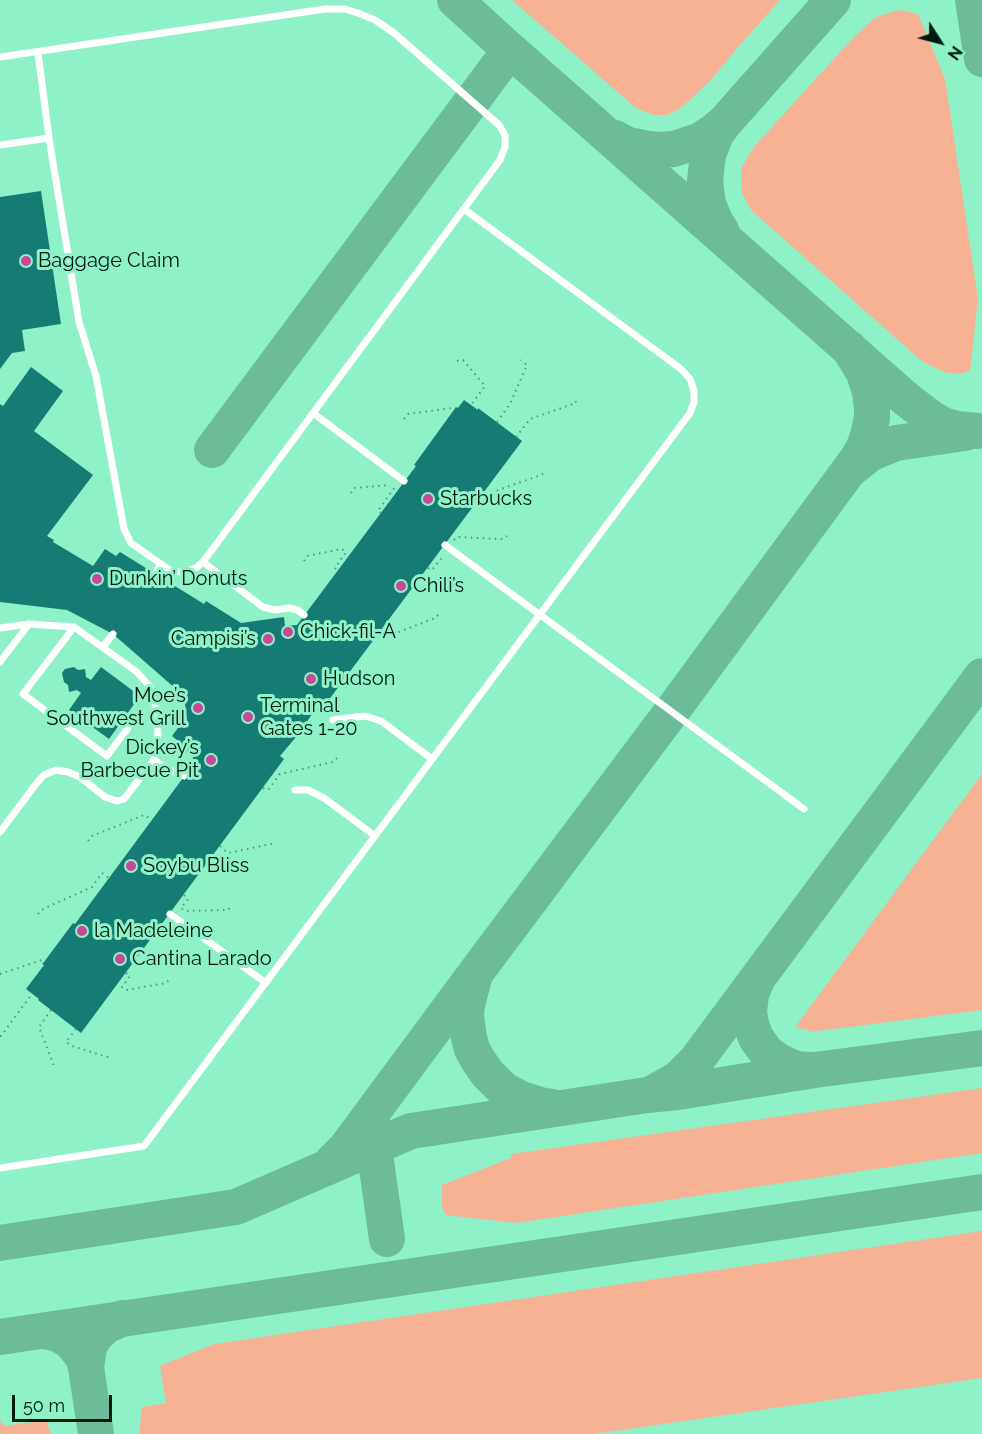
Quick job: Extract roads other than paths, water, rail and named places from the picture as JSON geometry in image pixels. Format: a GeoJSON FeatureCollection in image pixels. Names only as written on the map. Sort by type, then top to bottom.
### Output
{"type":"FeatureCollection","features":[{"type":"Feature","properties":{"kind":"lane"},"geometry":{"type":"LineString","coordinates":[[0,57],[325,9],[345,9],[375,20],[394,33],[499,125],[504,135],[506,147],[500,160],[203,562],[196,568],[183,572],[171,571],[131,543],[124,529],[96,376],[79,322],[49,138],[38,53]]}},
{"type":"Feature","properties":{"kind":"lane"},"geometry":{"type":"LineString","coordinates":[[0,145],[49,138]]}},
{"type":"Feature","properties":{"kind":"lane"},"geometry":{"type":"LineString","coordinates":[[0,1168],[144,1146],[690,413],[694,402],[694,391],[690,379],[681,369],[464,209]]}},
{"type":"Feature","properties":{"kind":"lane"},"geometry":{"type":"LineString","coordinates":[[313,413],[404,481]]}},
{"type":"Feature","properties":{"kind":"lane"},"geometry":{"type":"LineString","coordinates":[[445,545],[804,809]]}},
{"type":"Feature","properties":{"kind":"lane"},"geometry":{"type":"LineString","coordinates":[[203,562],[263,607],[274,610],[289,608],[298,610],[304,615]]}},
{"type":"Feature","properties":{"kind":"lane"},"geometry":{"type":"LineString","coordinates":[[155,574],[161,564]]}},
{"type":"Feature","properties":{"kind":"lane"},"geometry":{"type":"LineString","coordinates":[[0,662],[28,624]]}},
{"type":"Feature","properties":{"kind":"lane"},"geometry":{"type":"LineString","coordinates":[[0,628],[28,624],[74,627],[137,672],[150,687],[155,704],[158,734],[154,760],[124,799],[117,801],[105,797],[80,777],[56,770],[44,775],[0,832]]}},
{"type":"Feature","properties":{"kind":"lane"},"geometry":{"type":"LineString","coordinates":[[74,627],[23,694],[107,756],[128,728]]}},
{"type":"Feature","properties":{"kind":"lane"},"geometry":{"type":"LineString","coordinates":[[103,647],[113,634]]}},
{"type":"Feature","properties":{"kind":"lane"},"geometry":{"type":"LineString","coordinates":[[333,720],[365,716],[381,721],[432,759]]}},
{"type":"Feature","properties":{"kind":"lane"},"geometry":{"type":"LineString","coordinates":[[154,760],[167,770],[184,776]]}},
{"type":"Feature","properties":{"kind":"lane"},"geometry":{"type":"LineString","coordinates":[[296,790],[308,790],[324,798],[375,836]]}},
{"type":"Feature","properties":{"kind":"lane"},"geometry":{"type":"LineString","coordinates":[[170,914],[266,982]]}},
{"type":"Feature","properties":{"kind":"place","name":"Baggage Claim"},"geometry":{"type":"Point","coordinates":[26,261]}},
{"type":"Feature","properties":{"kind":"place","name":"Starbucks"},"geometry":{"type":"Point","coordinates":[428,499]}},
{"type":"Feature","properties":{"kind":"place","name":"Dunkin’ Donuts"},"geometry":{"type":"Point","coordinates":[97,579]}},
{"type":"Feature","properties":{"kind":"place","name":"Chili’s"},"geometry":{"type":"Point","coordinates":[401,586]}},
{"type":"Feature","properties":{"kind":"place","name":"Chick-fil-A"},"geometry":{"type":"Point","coordinates":[288,632]}},
{"type":"Feature","properties":{"kind":"place","name":"Campisi’s"},"geometry":{"type":"Point","coordinates":[268,639]}},
{"type":"Feature","properties":{"kind":"place","name":"Hudson"},"geometry":{"type":"Point","coordinates":[311,679]}},
{"type":"Feature","properties":{"kind":"place","name":"Moe’s Southwest Grill"},"geometry":{"type":"Point","coordinates":[198,708]}},
{"type":"Feature","properties":{"kind":"place","name":"Terminal Gates 1-20"},"geometry":{"type":"Point","coordinates":[248,717]}},
{"type":"Feature","properties":{"kind":"place","name":"Dickey’s Barbecue Pit"},"geometry":{"type":"Point","coordinates":[211,760]}},
{"type":"Feature","properties":{"kind":"place","name":"Soybu Bliss"},"geometry":{"type":"Point","coordinates":[131,866]}},
{"type":"Feature","properties":{"kind":"place","name":"la Madeleine"},"geometry":{"type":"Point","coordinates":[82,931]}},
{"type":"Feature","properties":{"kind":"place","name":"Cantina Larado"},"geometry":{"type":"Point","coordinates":[120,959]}}]}
